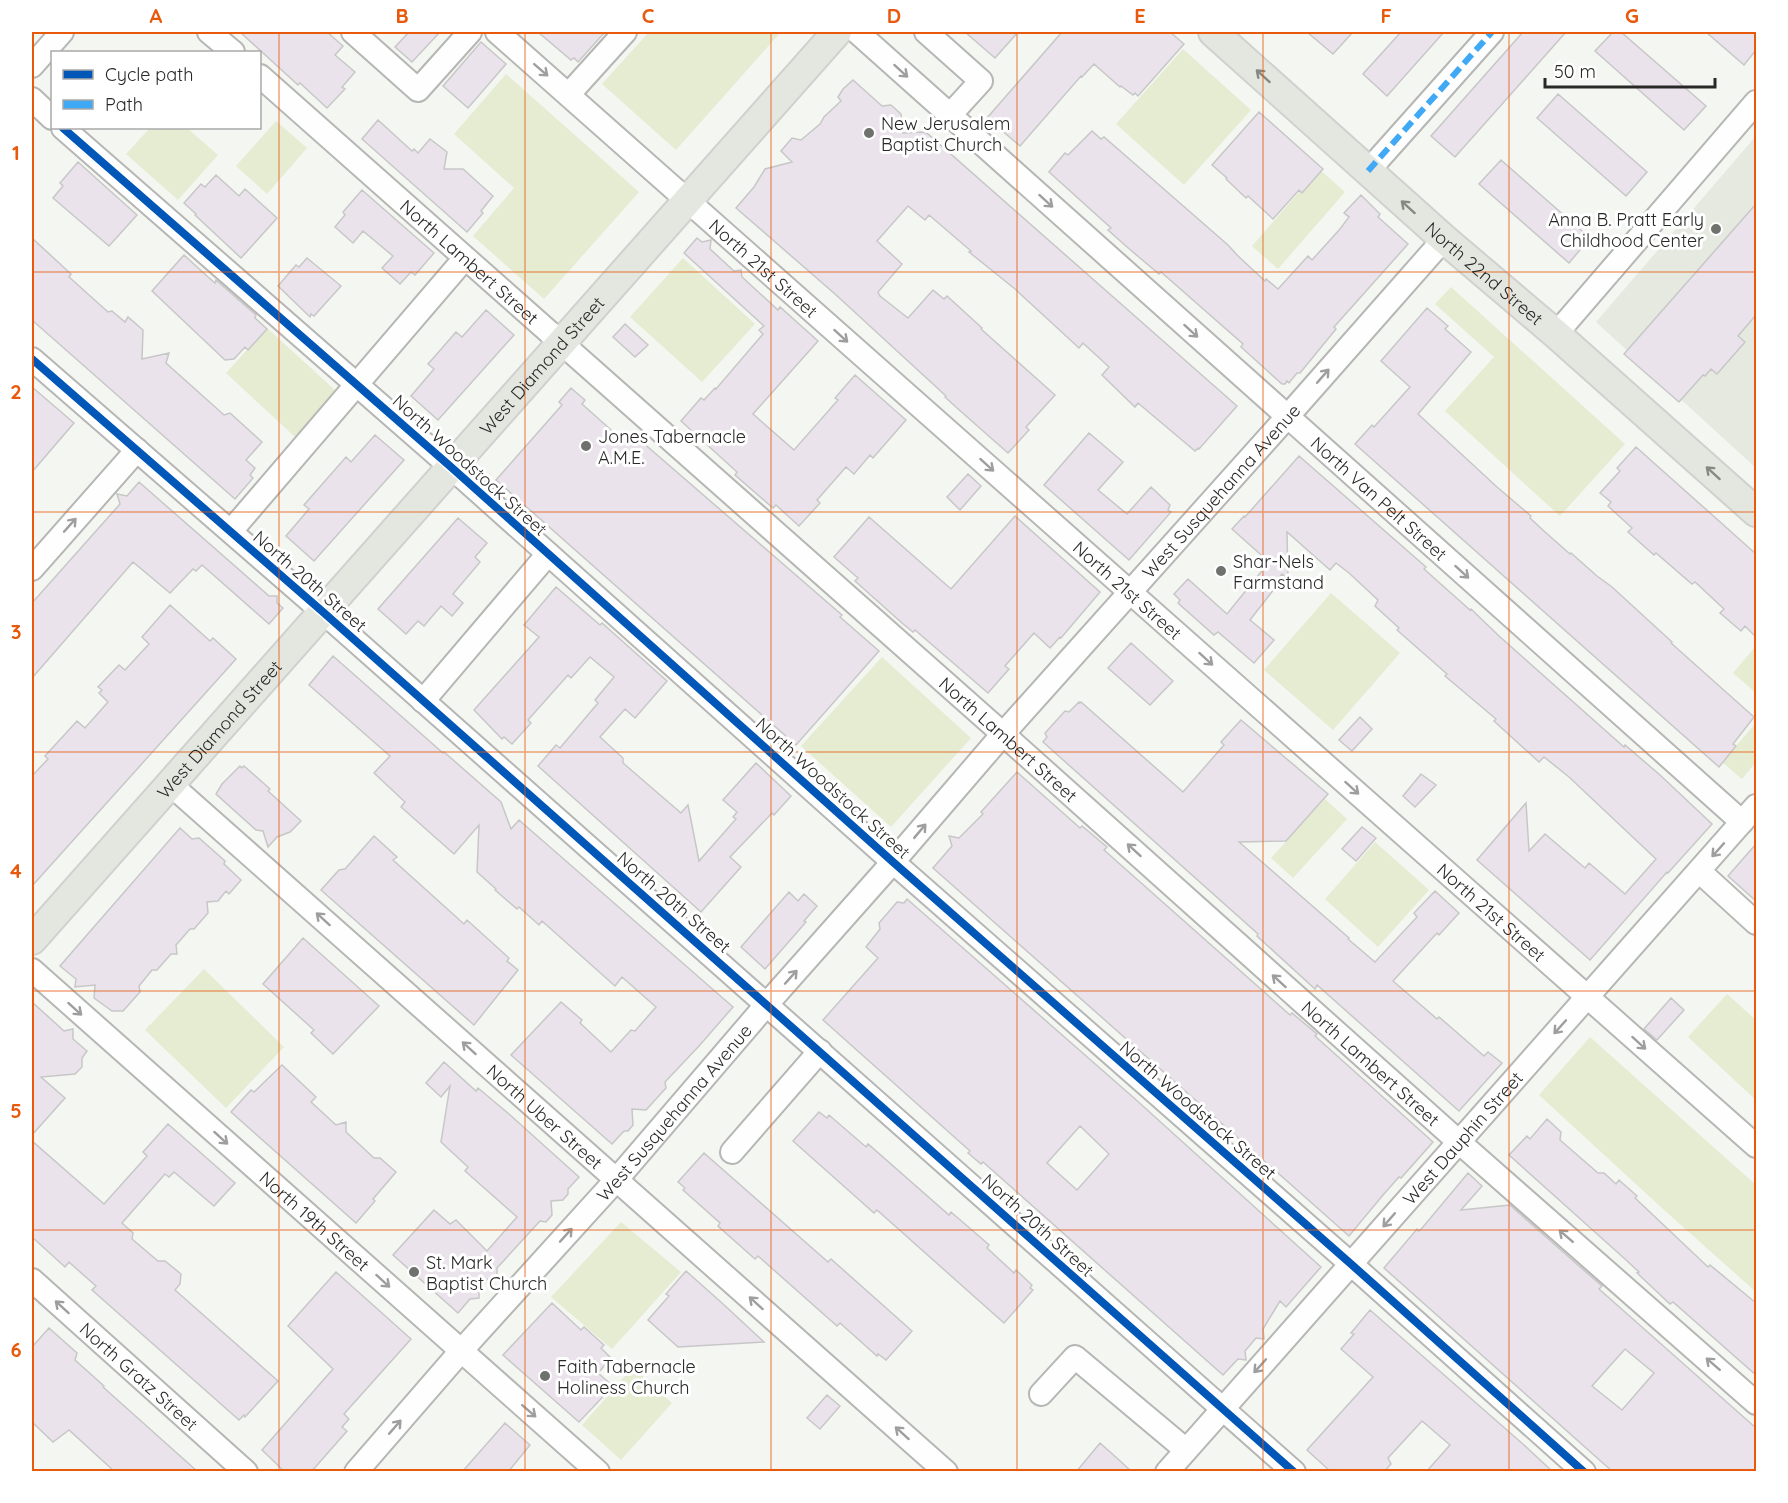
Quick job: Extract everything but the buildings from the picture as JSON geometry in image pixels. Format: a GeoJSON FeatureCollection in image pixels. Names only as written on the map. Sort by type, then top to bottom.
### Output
{"type":"FeatureCollection","features":[{"type":"Feature","properties":{"kind":"main road","name":"West Diamond Street"},"geometry":{"type":"LineString","coordinates":[[32,940],[837,32]]}},
{"type":"Feature","properties":{"kind":"main road","name":"North 22nd Street"},"geometry":{"type":"LineString","coordinates":[[1213,32],[1444,239],[1556,334],[1756,512]]}},
{"type":"Feature","properties":{"kind":"street"},"geometry":{"type":"LineString","coordinates":[[32,66],[62,32]]}},
{"type":"Feature","properties":{"kind":"street"},"geometry":{"type":"LineString","coordinates":[[209,32],[232,51]]}},
{"type":"Feature","properties":{"kind":"street"},"geometry":{"type":"LineString","coordinates":[[352,32],[418,90],[470,32]]}},
{"type":"Feature","properties":{"kind":"street","name":"North 21st Street"},"geometry":{"type":"LineString","coordinates":[[497,32],[1756,1146]]}},
{"type":"Feature","properties":{"kind":"street"},"geometry":{"type":"LineString","coordinates":[[569,94],[625,32]]}},
{"type":"Feature","properties":{"kind":"street","name":"North Van Pelt Street"},"geometry":{"type":"LineString","coordinates":[[857,32],[1287,417],[1749,814]]}},
{"type":"Feature","properties":{"kind":"street"},"geometry":{"type":"LineString","coordinates":[[926,32],[981,81],[950,115]]}},
{"type":"Feature","properties":{"kind":"street"},"geometry":{"type":"LineString","coordinates":[[1368,171],[1492,32]]}},
{"type":"Feature","properties":{"kind":"street","name":"North Lambert Street"},"geometry":{"type":"LineString","coordinates":[[261,77],[1003,734],[1459,1142],[1756,1403]]}},
{"type":"Feature","properties":{"kind":"street"},"geometry":{"type":"LineString","coordinates":[[32,99],[51,117]]}},
{"type":"Feature","properties":{"kind":"street"},"geometry":{"type":"LineString","coordinates":[[1556,334],[1756,102]]}},
{"type":"Feature","properties":{"kind":"street","name":"North Woodstock Street"},"geometry":{"type":"LineString","coordinates":[[64,129],[451,467],[893,862],[1584,1472]]}},
{"type":"Feature","properties":{"kind":"street","name":"West Susquehanna Avenue"},"geometry":{"type":"LineString","coordinates":[[356,1472],[461,1350],[616,1179],[1003,734],[1444,239]]}},
{"type":"Feature","properties":{"kind":"street"},"geometry":{"type":"LineString","coordinates":[[231,531],[465,258]]}},
{"type":"Feature","properties":{"kind":"street","name":"North 20th Street"},"geometry":{"type":"LineString","coordinates":[[32,359],[323,612],[1294,1472]]}},
{"type":"Feature","properties":{"kind":"street"},"geometry":{"type":"LineString","coordinates":[[32,569],[138,450]]}},
{"type":"Feature","properties":{"kind":"street"},"geometry":{"type":"LineString","coordinates":[[423,701],[548,554]]}},
{"type":"Feature","properties":{"kind":"street","name":"North Uber Street"},"geometry":{"type":"LineString","coordinates":[[170,784],[946,1472]]}},
{"type":"Feature","properties":{"kind":"street","name":"West Dauphin Street"},"geometry":{"type":"LineString","coordinates":[[1167,1472],[1749,814]]}},
{"type":"Feature","properties":{"kind":"street"},"geometry":{"type":"LineString","coordinates":[[1699,871],[1756,923]]}},
{"type":"Feature","properties":{"kind":"street","name":"North 19th Street"},"geometry":{"type":"LineString","coordinates":[[32,970],[598,1472]]}},
{"type":"Feature","properties":{"kind":"street"},"geometry":{"type":"LineString","coordinates":[[732,1152],[820,1052]]}},
{"type":"Feature","properties":{"kind":"street","name":"North Gratz Street"},"geometry":{"type":"LineString","coordinates":[[32,1280],[246,1472]]}},
{"type":"Feature","properties":{"kind":"street"},"geometry":{"type":"LineString","coordinates":[[1041,1394],[1075,1358],[1186,1450]]}},
{"type":"Feature","properties":{"kind":"shaded area","name":"Anna B. Pratt Early Childhood Center"},"geometry":{"type":"Polygon","coordinates":[[[1756,136],[1756,468],[1596,322],[1756,136]]]}},
{"type":"Feature","properties":{"kind":"green space"},"geometry":{"type":"Polygon","coordinates":[[[649,32],[781,32],[676,150],[602,84],[649,32]]]}},
{"type":"Feature","properties":{"kind":"green space"},"geometry":{"type":"Polygon","coordinates":[[[1183,49],[1251,110],[1184,185],[1116,124],[1183,49]]]}},
{"type":"Feature","properties":{"kind":"green space"},"geometry":{"type":"Polygon","coordinates":[[[506,74],[639,192],[544,299],[473,236],[514,188],[454,134],[506,74]]]}},
{"type":"Feature","properties":{"kind":"green space"},"geometry":{"type":"Polygon","coordinates":[[[276,121],[307,148],[267,194],[236,166],[276,121]]]}},
{"type":"Feature","properties":{"kind":"green space"},"geometry":{"type":"Polygon","coordinates":[[[149,129],[188,129],[218,155],[178,200],[126,154],[149,129]]]}},
{"type":"Feature","properties":{"kind":"green space"},"geometry":{"type":"Polygon","coordinates":[[[1319,169],[1345,192],[1278,269],[1252,246],[1319,169]]]}},
{"type":"Feature","properties":{"kind":"green space"},"geometry":{"type":"Polygon","coordinates":[[[683,258],[755,324],[702,382],[630,317],[683,258]]]}},
{"type":"Feature","properties":{"kind":"green space"},"geometry":{"type":"Polygon","coordinates":[[[1451,287],[1625,444],[1560,516],[1445,411],[1494,357],[1435,304],[1451,287]]]}},
{"type":"Feature","properties":{"kind":"green space"},"geometry":{"type":"Polygon","coordinates":[[[267,328],[337,392],[295,437],[226,373],[267,328]]]}},
{"type":"Feature","properties":{"kind":"green space"},"geometry":{"type":"Polygon","coordinates":[[[1331,593],[1400,653],[1333,730],[1264,670],[1331,593]]]}},
{"type":"Feature","properties":{"kind":"green space"},"geometry":{"type":"Polygon","coordinates":[[[1756,646],[1756,693],[1733,673],[1756,646]]]}},
{"type":"Feature","properties":{"kind":"green space"},"geometry":{"type":"Polygon","coordinates":[[[882,657],[971,738],[891,827],[801,746],[882,657]]]}},
{"type":"Feature","properties":{"kind":"green space"},"geometry":{"type":"Polygon","coordinates":[[[1756,723],[1756,762],[1742,779],[1722,762],[1756,723]]]}},
{"type":"Feature","properties":{"kind":"green space"},"geometry":{"type":"Polygon","coordinates":[[[1325,799],[1347,819],[1293,878],[1271,858],[1325,799]]]}},
{"type":"Feature","properties":{"kind":"green space"},"geometry":{"type":"Polygon","coordinates":[[[1375,842],[1429,890],[1378,947],[1325,899],[1375,842]]]}},
{"type":"Feature","properties":{"kind":"green space"},"geometry":{"type":"Polygon","coordinates":[[[204,969],[284,1047],[226,1108],[145,1030],[204,969]]]}},
{"type":"Feature","properties":{"kind":"green space"},"geometry":{"type":"Polygon","coordinates":[[[1727,994],[1756,1020],[1756,1100],[1688,1037],[1727,994]]]}},
{"type":"Feature","properties":{"kind":"green space"},"geometry":{"type":"Polygon","coordinates":[[[1590,1037],[1756,1185],[1756,1292],[1539,1095],[1590,1037]]]}},
{"type":"Feature","properties":{"kind":"green space"},"geometry":{"type":"Polygon","coordinates":[[[621,1222],[681,1272],[612,1349],[551,1297],[621,1222]]]}},
{"type":"Feature","properties":{"kind":"green space"},"geometry":{"type":"Polygon","coordinates":[[[633,1367],[672,1403],[621,1460],[582,1425],[633,1367]]]}},
{"type":"Feature","properties":{"kind":"marked path"},"geometry":{"type":"LineString","coordinates":[[1368,171],[1492,32]]}},
{"type":"Feature","properties":{"kind":"cycle path"},"geometry":{"type":"LineString","coordinates":[[64,129],[451,467],[893,862],[1584,1472]]}},
{"type":"Feature","properties":{"kind":"cycle path"},"geometry":{"type":"LineString","coordinates":[[32,359],[323,612],[1294,1472]]}},
{"type":"Feature","properties":{"kind":"place","name":"New Jerusalem Baptist Church"},"geometry":{"type":"Point","coordinates":[869,133]}},
{"type":"Feature","properties":{"kind":"place","name":"Anna B. Pratt Early Childhood Center"},"geometry":{"type":"Point","coordinates":[1716,229]}},
{"type":"Feature","properties":{"kind":"place","name":"Jones Tabernacle A.M.E."},"geometry":{"type":"Point","coordinates":[586,446]}},
{"type":"Feature","properties":{"kind":"place","name":"Shar-Nels Farmstand"},"geometry":{"type":"Point","coordinates":[1221,571]}},
{"type":"Feature","properties":{"kind":"place","name":"St. Mark Baptist Church"},"geometry":{"type":"Point","coordinates":[414,1272]}},
{"type":"Feature","properties":{"kind":"place","name":"Faith Tabernacle Holiness Church"},"geometry":{"type":"Point","coordinates":[545,1376]}}]}
